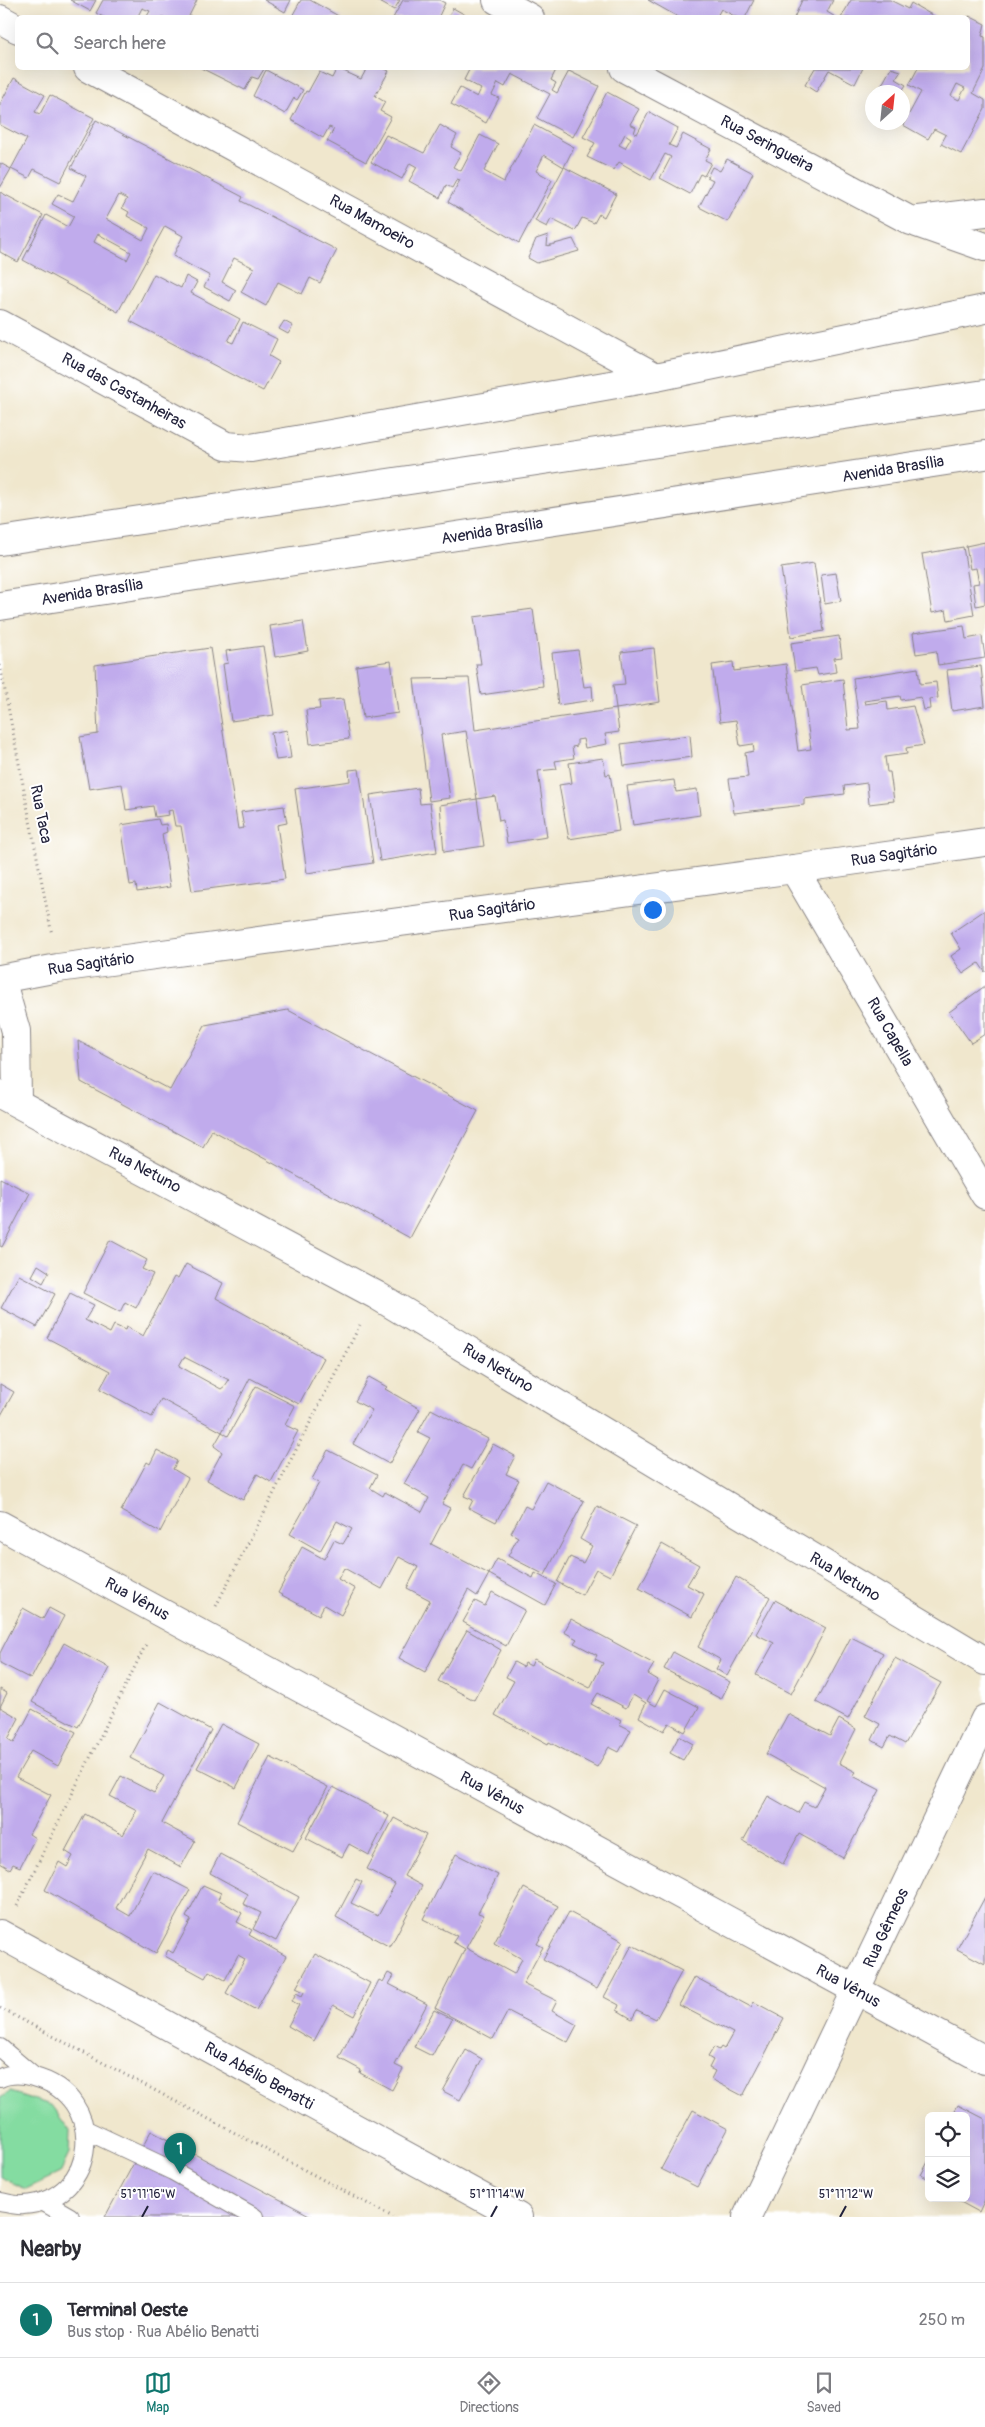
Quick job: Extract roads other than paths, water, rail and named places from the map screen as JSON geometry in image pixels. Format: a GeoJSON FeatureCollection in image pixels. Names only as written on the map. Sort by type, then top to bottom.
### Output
{"type":"FeatureCollection","features":[{"type":"Feature","properties":{"kind":"main road"},"geometry":{"type":"LineString","coordinates":[[497,0],[524,15]]}},
{"type":"Feature","properties":{"kind":"main road"},"geometry":{"type":"LineString","coordinates":[[0,20],[15,28]]}},
{"type":"Feature","properties":{"kind":"main road","name":"Rua Mamoeiro"},"geometry":{"type":"LineString","coordinates":[[92,70],[656,378]]}},
{"type":"Feature","properties":{"kind":"main road","name":"Rua Seringueira"},"geometry":{"type":"LineString","coordinates":[[628,70],[911,220],[985,247]]}},
{"type":"Feature","properties":{"kind":"main road"},"geometry":{"type":"LineString","coordinates":[[911,220],[985,212]]}},
{"type":"Feature","properties":{"kind":"main road"},"geometry":{"type":"LineString","coordinates":[[656,378],[985,309]]}},
{"type":"Feature","properties":{"kind":"main road","name":"Rua das Castanheiras"},"geometry":{"type":"LineString","coordinates":[[0,324],[226,446],[252,448],[656,378]]}},
{"type":"Feature","properties":{"kind":"main road"},"geometry":{"type":"LineString","coordinates":[[0,541],[985,394]]}},
{"type":"Feature","properties":{"kind":"main road","name":"Avenida Brasília"},"geometry":{"type":"LineString","coordinates":[[0,606],[985,455]]}},
{"type":"Feature","properties":{"kind":"main road","name":"Rua Sagitário"},"geometry":{"type":"LineString","coordinates":[[0,979],[58,968],[985,842]]}},
{"type":"Feature","properties":{"kind":"main road","name":"Rua Capella"},"geometry":{"type":"LineString","coordinates":[[794,869],[985,1195]]}},
{"type":"Feature","properties":{"kind":"main road"},"geometry":{"type":"LineString","coordinates":[[0,979],[16,1031],[8,1097]]}},
{"type":"Feature","properties":{"kind":"main road","name":"Rua Netuno"},"geometry":{"type":"LineString","coordinates":[[8,1097],[376,1295],[985,1662]]}},
{"type":"Feature","properties":{"kind":"main road","name":"Rua Vênus"},"geometry":{"type":"LineString","coordinates":[[0,1525],[985,2060]]}},
{"type":"Feature","properties":{"kind":"main road","name":"Rua Gêmeos"},"geometry":{"type":"LineString","coordinates":[[747,2217],[985,1719]]}},
{"type":"Feature","properties":{"kind":"main road","name":"Rua Abélio Benatti"},"geometry":{"type":"LineString","coordinates":[[1,1935],[518,2217]]}},
{"type":"Feature","properties":{"kind":"lane"},"geometry":{"type":"LineString","coordinates":[[0,2048],[33,2076]]}},
{"type":"Feature","properties":{"kind":"lane"},"geometry":{"type":"LineString","coordinates":[[0,2078],[25,2074],[47,2080],[66,2092],[78,2110],[86,2130],[86,2153],[78,2173],[63,2190],[44,2202],[22,2206],[0,2202]]}},
{"type":"Feature","properties":{"kind":"lane"},"geometry":{"type":"LineString","coordinates":[[86,2130],[173,2171],[254,2217]]}},
{"type":"Feature","properties":{"kind":"lane"},"geometry":{"type":"LineString","coordinates":[[44,2202],[70,2217]]}},
{"type":"Feature","properties":{"kind":"place","name":"Terminal Oeste"},"geometry":{"type":"Point","coordinates":[180,2174]}}]}
